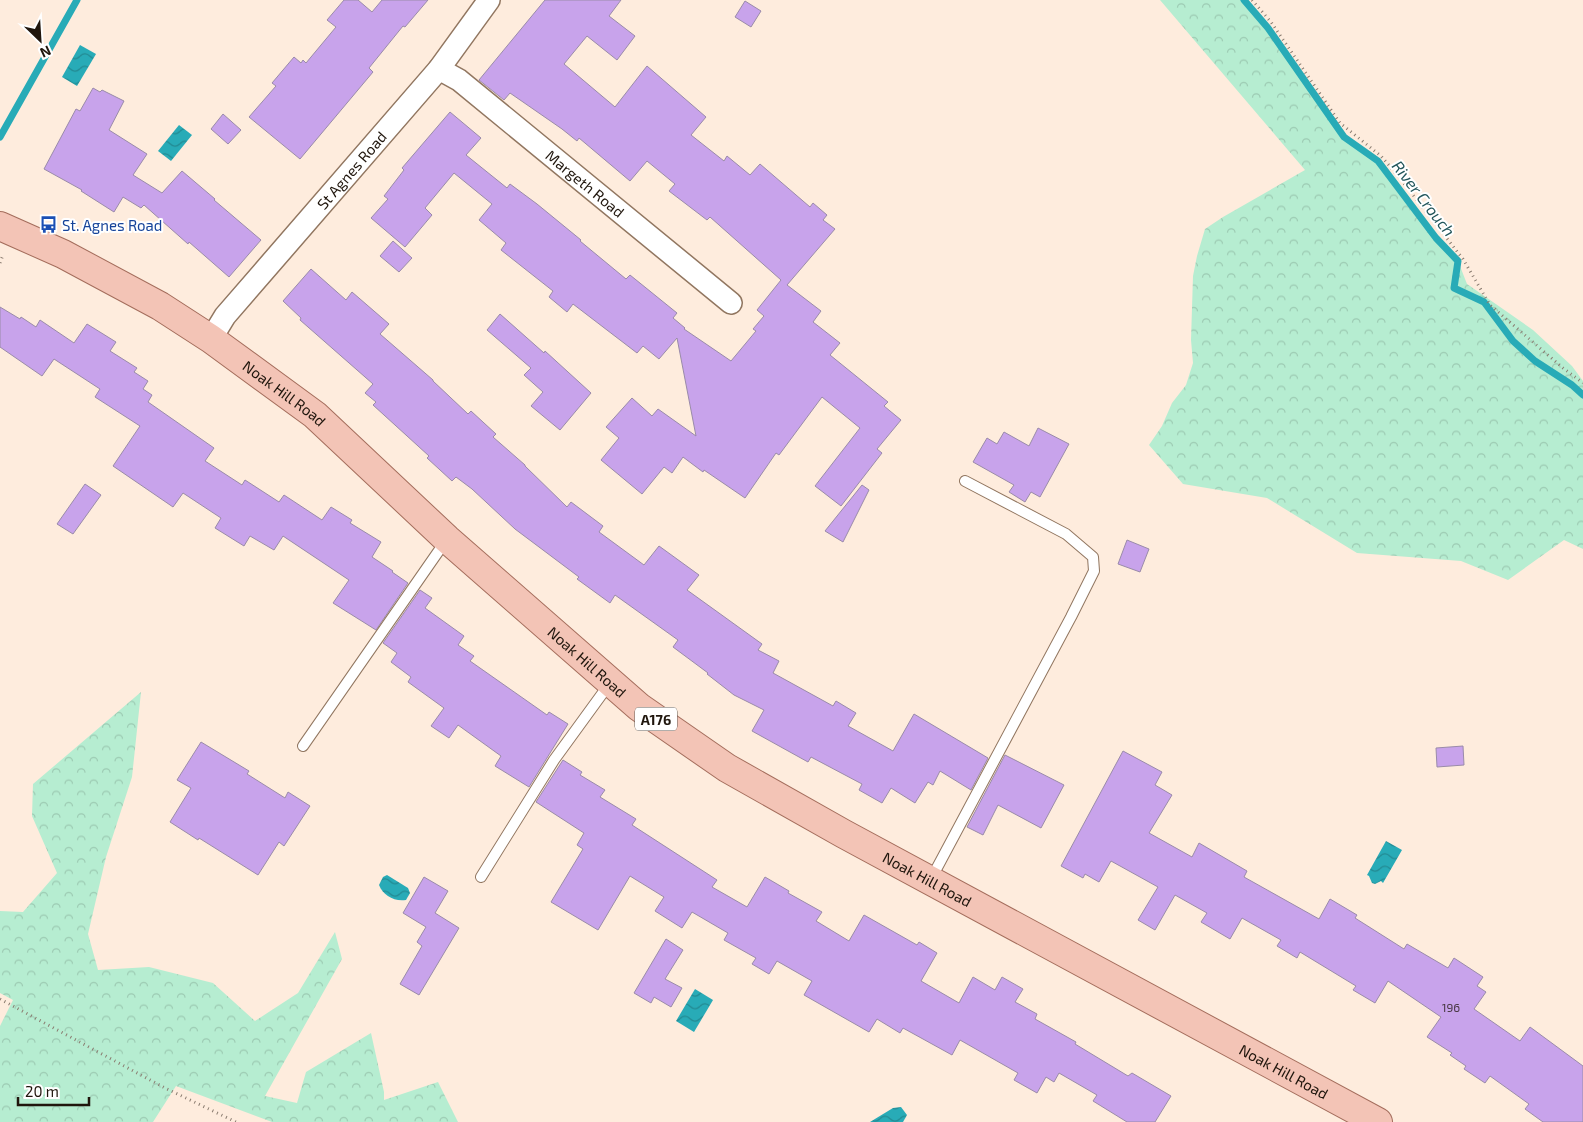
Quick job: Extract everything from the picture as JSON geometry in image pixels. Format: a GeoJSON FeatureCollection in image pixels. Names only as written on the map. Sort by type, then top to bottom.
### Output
{"type":"FeatureCollection","features":[{"type":"Feature","properties":{"kind":"main road","name":"Noak Hill Road"},"geometry":{"type":"LineString","coordinates":[[0,226],[63,254],[160,306],[211,339],[315,415],[447,539],[639,707],[726,768],[844,834],[1378,1122]]}},
{"type":"Feature","properties":{"kind":"street","name":"St Agnes Road"},"geometry":{"type":"LineString","coordinates":[[211,339],[225,316],[439,69],[489,0]]}},
{"type":"Feature","properties":{"kind":"street","name":"Margeth Road"},"geometry":{"type":"LineString","coordinates":[[439,69],[459,80],[730,303]]}},
{"type":"Feature","properties":{"kind":"lane"},"geometry":{"type":"LineString","coordinates":[[930,880],[1094,571],[1093,557],[1066,534],[964,481]]}},
{"type":"Feature","properties":{"kind":"lane"},"geometry":{"type":"LineString","coordinates":[[303,746],[447,539]]}},
{"type":"Feature","properties":{"kind":"lane"},"geometry":{"type":"LineString","coordinates":[[481,878],[554,760],[611,682]]}},
{"type":"Feature","properties":{"kind":"path"},"geometry":{"type":"LineString","coordinates":[[1252,0],[1271,22],[1340,123],[1381,156],[1399,177],[1463,260],[1490,305],[1583,382]]}},
{"type":"Feature","properties":{"kind":"path"},"geometry":{"type":"LineString","coordinates":[[0,999],[165,1088],[236,1122]]}},
{"type":"Feature","properties":{"kind":"green space"},"geometry":{"type":"Polygon","coordinates":[[[1160,0],[1244,0],[1268,28],[1344,137],[1378,161],[1436,237],[1458,261],[1467,284],[1533,330],[1572,366],[1583,381],[1583,549],[1564,540],[1508,580],[1461,561],[1357,553],[1267,498],[1183,484],[1149,445],[1162,426],[1172,403],[1186,385],[1193,363],[1191,340],[1193,276],[1205,229],[1305,170],[1160,0]]]}},
{"type":"Feature","properties":{"kind":"green space"},"geometry":{"type":"Polygon","coordinates":[[[141,692],[132,777],[106,857],[88,934],[98,970],[149,967],[213,983],[255,1021],[298,993],[335,932],[342,959],[265,1096],[297,1103],[306,1072],[371,1033],[384,1092],[384,1100],[438,1082],[458,1122],[272,1122],[176,1086],[153,1122],[0,1122],[0,1026],[13,1000],[0,993],[0,911],[23,912],[57,873],[32,816],[33,784],[141,692]]]}},
{"type":"Feature","properties":{"kind":"water"},"geometry":{"type":"Polygon","coordinates":[[[80,45],[96,54],[77,86],[62,77],[80,45]]]}},
{"type":"Feature","properties":{"kind":"water"},"geometry":{"type":"Polygon","coordinates":[[[179,125],[192,135],[171,161],[158,151],[179,125]]]}},
{"type":"Feature","properties":{"kind":"water"},"geometry":{"type":"Polygon","coordinates":[[[1386,841],[1402,850],[1383,883],[1381,881],[1375,884],[1372,883],[1367,875],[1386,841]]]}},
{"type":"Feature","properties":{"kind":"water"},"geometry":{"type":"Polygon","coordinates":[[[387,875],[408,888],[410,893],[406,900],[393,899],[383,892],[379,885],[383,877],[387,875]]]}},
{"type":"Feature","properties":{"kind":"water"},"geometry":{"type":"Polygon","coordinates":[[[695,989],[713,1000],[694,1032],[676,1021],[695,989]]]}},
{"type":"Feature","properties":{"kind":"water"},"geometry":{"type":"Polygon","coordinates":[[[901,1107],[907,1115],[903,1122],[870,1122],[893,1108],[901,1107]]]}},
{"type":"Feature","properties":{"kind":"building"},"geometry":{"type":"Polygon","coordinates":[[[344,0],[358,0],[372,12],[382,0],[428,0],[405,27],[403,26],[369,68],[373,72],[300,159],[249,117],[276,86],[272,83],[294,57],[301,63],[303,60],[306,63],[336,27],[327,20],[344,0]]]}},
{"type":"Feature","properties":{"kind":"building"},"geometry":{"type":"Polygon","coordinates":[[[545,0],[621,0],[609,16],[635,36],[617,60],[587,36],[564,64],[615,107],[647,66],[706,117],[691,135],[724,161],[727,156],[750,175],[760,164],[810,207],[813,203],[827,215],[823,220],[835,229],[787,285],[821,311],[813,322],[840,343],[830,355],[888,402],[884,406],[901,420],[877,449],[882,453],[841,506],[815,486],[860,428],[822,397],[779,455],[776,453],[745,498],[683,457],[672,473],[664,467],[642,494],[601,460],[619,438],[606,427],[632,398],[652,416],[658,409],[696,436],[677,338],[659,359],[643,346],[637,353],[573,304],[567,312],[549,297],[553,291],[501,250],[506,243],[479,220],[492,204],[454,173],[425,208],[432,215],[405,247],[371,218],[388,199],[384,196],[404,170],[402,168],[450,112],[481,138],[466,155],[507,188],[510,184],[537,204],[626,279],[630,275],[677,313],[673,318],[684,329],[731,361],[756,331],[753,329],[764,316],[757,310],[781,280],[710,217],[707,220],[669,191],[675,184],[647,161],[630,181],[579,138],[577,141],[510,93],[504,100],[479,80],[545,0]]]}},
{"type":"Feature","properties":{"kind":"building"},"geometry":{"type":"Polygon","coordinates":[[[745,1],[761,11],[751,27],[735,17],[745,1]]]}},
{"type":"Feature","properties":{"kind":"building"},"geometry":{"type":"Polygon","coordinates":[[[93,88],[100,92],[102,90],[124,101],[109,130],[147,154],[133,175],[162,193],[182,171],[261,240],[229,277],[144,205],[141,208],[123,197],[114,212],[82,190],[44,169],[76,109],[80,111],[93,88]]]}},
{"type":"Feature","properties":{"kind":"building"},"geometry":{"type":"Polygon","coordinates":[[[223,114],[241,130],[228,144],[211,129],[223,114]]]}},
{"type":"Feature","properties":{"kind":"building"},"geometry":{"type":"Polygon","coordinates":[[[393,241],[412,258],[399,272],[380,256],[393,241]]]}},
{"type":"Feature","properties":{"kind":"building"},"geometry":{"type":"Polygon","coordinates":[[[311,269],[346,300],[352,292],[389,324],[380,334],[433,380],[468,414],[471,411],[496,434],[493,437],[525,465],[567,507],[571,502],[603,526],[599,532],[644,565],[659,546],[699,575],[687,590],[762,644],[758,650],[779,661],[773,673],[833,706],[836,701],[856,713],[848,726],[893,751],[914,714],[988,758],[971,790],[940,771],[933,785],[928,782],[915,803],[891,788],[882,803],[859,790],[862,784],[811,757],[808,762],[752,731],[764,710],[734,695],[673,647],[678,640],[615,595],[610,603],[577,579],[579,577],[515,529],[472,489],[456,477],[452,481],[427,458],[429,456],[373,405],[376,402],[365,393],[373,384],[300,320],[301,318],[283,301],[311,269]]]}},
{"type":"Feature","properties":{"kind":"building"},"geometry":{"type":"Polygon","coordinates":[[[0,307],[36,327],[40,320],[74,343],[87,324],[116,342],[110,351],[137,368],[134,372],[148,381],[143,389],[152,395],[148,402],[214,448],[205,461],[242,485],[245,480],[279,502],[284,495],[322,520],[331,507],[352,520],[350,523],[381,542],[372,557],[408,583],[376,630],[333,603],[349,580],[283,536],[274,550],[250,536],[244,546],[215,528],[221,518],[183,493],[173,507],[113,466],[140,426],[95,397],[100,389],[54,359],[42,376],[0,347],[0,307]]]}},
{"type":"Feature","properties":{"kind":"building"},"geometry":{"type":"Polygon","coordinates":[[[500,314],[544,353],[545,351],[591,393],[560,430],[531,406],[543,392],[524,375],[531,368],[487,330],[500,314]]]}},
{"type":"Feature","properties":{"kind":"building"},"geometry":{"type":"Polygon","coordinates":[[[1038,428],[1069,444],[1040,497],[1031,492],[1025,502],[1009,492],[1014,485],[973,462],[987,438],[997,444],[1004,432],[1029,446],[1038,428]]]}},
{"type":"Feature","properties":{"kind":"building"},"geometry":{"type":"Polygon","coordinates":[[[85,484],[101,495],[73,534],[57,524],[85,484]]]}},
{"type":"Feature","properties":{"kind":"building"},"geometry":{"type":"Polygon","coordinates":[[[862,485],[869,490],[843,542],[825,531],[862,485]]]}},
{"type":"Feature","properties":{"kind":"building"},"geometry":{"type":"Polygon","coordinates":[[[1127,540],[1149,549],[1140,572],[1118,564],[1127,540]]]}},
{"type":"Feature","properties":{"kind":"building"},"geometry":{"type":"Polygon","coordinates":[[[420,590],[432,598],[425,608],[464,636],[458,645],[474,656],[470,661],[547,715],[549,712],[568,724],[529,787],[495,766],[501,756],[458,725],[449,738],[431,726],[444,708],[408,682],[411,677],[391,662],[397,653],[383,643],[420,590]]]}},
{"type":"Feature","properties":{"kind":"building"},"geometry":{"type":"Polygon","coordinates":[[[201,742],[249,771],[247,774],[285,798],[288,792],[310,806],[284,846],[279,842],[258,875],[170,822],[191,788],[177,780],[201,742]]]}},
{"type":"Feature","properties":{"kind":"building"},"geometry":{"type":"Polygon","coordinates":[[[1463,746],[1464,765],[1437,767],[1436,748],[1463,746]]]}},
{"type":"Feature","properties":{"kind":"building"},"geometry":{"type":"Polygon","coordinates":[[[1123,751],[1162,772],[1155,785],[1172,795],[1149,833],[1192,857],[1199,843],[1247,871],[1244,877],[1319,919],[1330,899],[1357,915],[1355,918],[1404,949],[1407,944],[1448,968],[1454,958],[1483,977],[1477,986],[1486,992],[1474,1009],[1520,1041],[1530,1027],[1583,1066],[1583,1122],[1543,1122],[1525,1109],[1529,1104],[1490,1076],[1485,1083],[1464,1069],[1466,1066],[1450,1055],[1452,1053],[1427,1037],[1441,1017],[1388,981],[1375,1003],[1353,990],[1356,986],[1300,952],[1297,958],[1277,946],[1281,940],[1242,918],[1230,939],[1201,922],[1207,913],[1175,895],[1155,930],[1138,920],[1158,887],[1111,861],[1099,882],[1085,874],[1083,878],[1061,866],[1123,751]]]}},
{"type":"Feature","properties":{"kind":"building"},"geometry":{"type":"Polygon","coordinates":[[[1005,755],[1064,785],[1041,828],[998,805],[983,835],[967,827],[1005,755]]]}},
{"type":"Feature","properties":{"kind":"building"},"geometry":{"type":"Polygon","coordinates":[[[563,760],[582,772],[580,775],[605,790],[600,797],[636,819],[632,825],[717,880],[712,887],[747,907],[765,877],[789,891],[788,893],[822,912],[816,921],[849,941],[864,915],[917,945],[919,942],[937,953],[921,981],[959,1003],[973,977],[995,990],[1002,977],[1023,989],[1015,1002],[1037,1014],[1035,1019],[1076,1042],[1075,1044],[1128,1076],[1132,1073],[1171,1096],[1155,1122],[1127,1122],[1093,1101],[1097,1095],[1059,1073],[1054,1082],[1046,1077],[1037,1093],[1014,1080],[1018,1073],[960,1040],[952,1055],[903,1028],[900,1033],[877,1019],[869,1032],[804,995],[812,981],[777,961],[769,974],[752,964],[756,958],[724,940],[728,933],[692,912],[682,928],[655,911],[664,897],[630,876],[598,930],[551,902],[583,849],[577,845],[584,833],[536,802],[563,760]]]}},
{"type":"Feature","properties":{"kind":"building"},"geometry":{"type":"Polygon","coordinates":[[[424,877],[448,891],[435,913],[459,928],[419,995],[400,984],[422,946],[417,942],[426,927],[403,913],[424,877]]]}},
{"type":"Feature","properties":{"kind":"building"},"geometry":{"type":"Polygon","coordinates":[[[666,939],[683,950],[665,979],[682,988],[671,1007],[654,997],[651,1003],[634,993],[666,939]]]}},
{"type":"Feature","properties":{"kind":"waterway","name":"River Crouch"},"geometry":{"type":"LineString","coordinates":[[0,137],[77,0]]}},
{"type":"Feature","properties":{"kind":"waterway","name":"River Crouch"},"geometry":{"type":"LineString","coordinates":[[1244,0],[1268,28],[1344,137],[1378,161],[1436,238],[1458,261],[1454,288],[1484,302],[1513,341],[1535,361],[1572,385],[1583,395]]}},
{"type":"Feature","properties":{"kind":"place","name":"St. Agnes Road"},"geometry":{"type":"Point","coordinates":[48,225]}}]}
